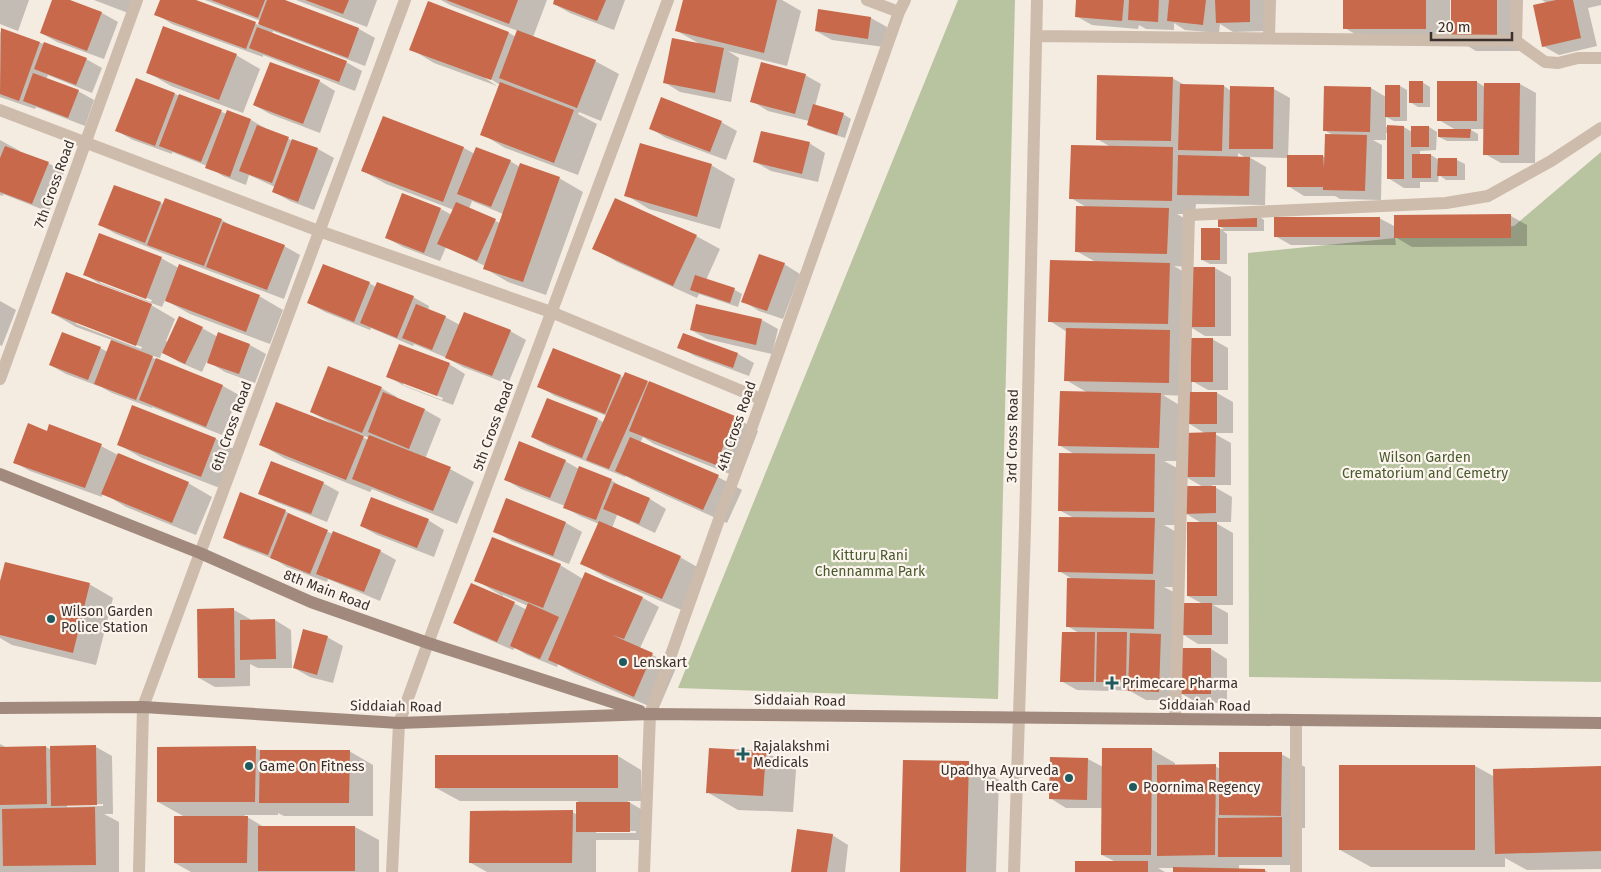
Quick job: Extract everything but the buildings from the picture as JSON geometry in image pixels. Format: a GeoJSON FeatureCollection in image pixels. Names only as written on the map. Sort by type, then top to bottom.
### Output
{"type":"FeatureCollection","features":[{"type":"Feature","properties":{"kind":"main road","name":"8th Main Road"},"geometry":{"type":"LineString","coordinates":[[0,474],[200,553],[311,602],[428,643],[650,714]]}},
{"type":"Feature","properties":{"kind":"main road","name":"Siddaiah Road"},"geometry":{"type":"LineString","coordinates":[[0,708],[143,707],[400,723],[650,714],[1601,723]]}},
{"type":"Feature","properties":{"kind":"street","name":"7th Cross Road"},"geometry":{"type":"LineString","coordinates":[[0,379],[137,0]]}},
{"type":"Feature","properties":{"kind":"street","name":"6th Cross Road"},"geometry":{"type":"LineString","coordinates":[[139,872],[143,707],[405,0]]}},
{"type":"Feature","properties":{"kind":"street","name":"5th Cross Road"},"geometry":{"type":"LineString","coordinates":[[392,872],[400,723],[428,643],[668,0]]}},
{"type":"Feature","properties":{"kind":"street"},"geometry":{"type":"LineString","coordinates":[[867,0],[899,12]]}},
{"type":"Feature","properties":{"kind":"street","name":"4th Cross Road"},"geometry":{"type":"LineString","coordinates":[[644,872],[650,714],[899,12],[905,0]]}},
{"type":"Feature","properties":{"kind":"street","name":"3rd Cross Road"},"geometry":{"type":"LineString","coordinates":[[1014,872],[1020,718],[1037,0]]}},
{"type":"Feature","properties":{"kind":"street"},"geometry":{"type":"LineString","coordinates":[[1268,38],[1270,0]]}},
{"type":"Feature","properties":{"kind":"street"},"geometry":{"type":"LineString","coordinates":[[1516,41],[1517,0]]}},
{"type":"Feature","properties":{"kind":"street"},"geometry":{"type":"LineString","coordinates":[[1037,36],[1516,41],[1545,62],[1558,63],[1578,58],[1601,58]]}},
{"type":"Feature","properties":{"kind":"street"},"geometry":{"type":"LineString","coordinates":[[0,110],[319,231],[551,312],[761,399]]}},
{"type":"Feature","properties":{"kind":"street"},"geometry":{"type":"LineString","coordinates":[[1175,719],[1189,215],[1446,203],[1488,196],[1551,161],[1601,128]]}},
{"type":"Feature","properties":{"kind":"street"},"geometry":{"type":"LineString","coordinates":[[1296,720],[1296,872]]}},
{"type":"Feature","properties":{"kind":"green space","name":"Kitturu Rani Chennamma Park"},"geometry":{"type":"Polygon","coordinates":[[[958,0],[1015,0],[998,699],[678,688],[958,0]]]}},
{"type":"Feature","properties":{"kind":"green space","name":"Wilson Garden Crematorium and Cemetry"},"geometry":{"type":"Polygon","coordinates":[[[1601,152],[1601,682],[1249,677],[1248,253],[1514,226],[1601,152]]]}},
{"type":"Feature","properties":{"kind":"place","name":"Wilson Garden Police Station"},"geometry":{"type":"Point","coordinates":[51,619]}},
{"type":"Feature","properties":{"kind":"place","name":"Lenskart"},"geometry":{"type":"Point","coordinates":[623,662]}},
{"type":"Feature","properties":{"kind":"place","name":"Primecare Pharma"},"geometry":{"type":"Point","coordinates":[1112,683]}},
{"type":"Feature","properties":{"kind":"place","name":"Rajalakshmi Medicals"},"geometry":{"type":"Point","coordinates":[743,754]}},
{"type":"Feature","properties":{"kind":"place","name":"Game On Fitness"},"geometry":{"type":"Point","coordinates":[249,766]}},
{"type":"Feature","properties":{"kind":"place","name":"Upadhya Ayurveda Health Care"},"geometry":{"type":"Point","coordinates":[1069,778]}},
{"type":"Feature","properties":{"kind":"place","name":"Poornima Regency"},"geometry":{"type":"Point","coordinates":[1133,787]}}]}
